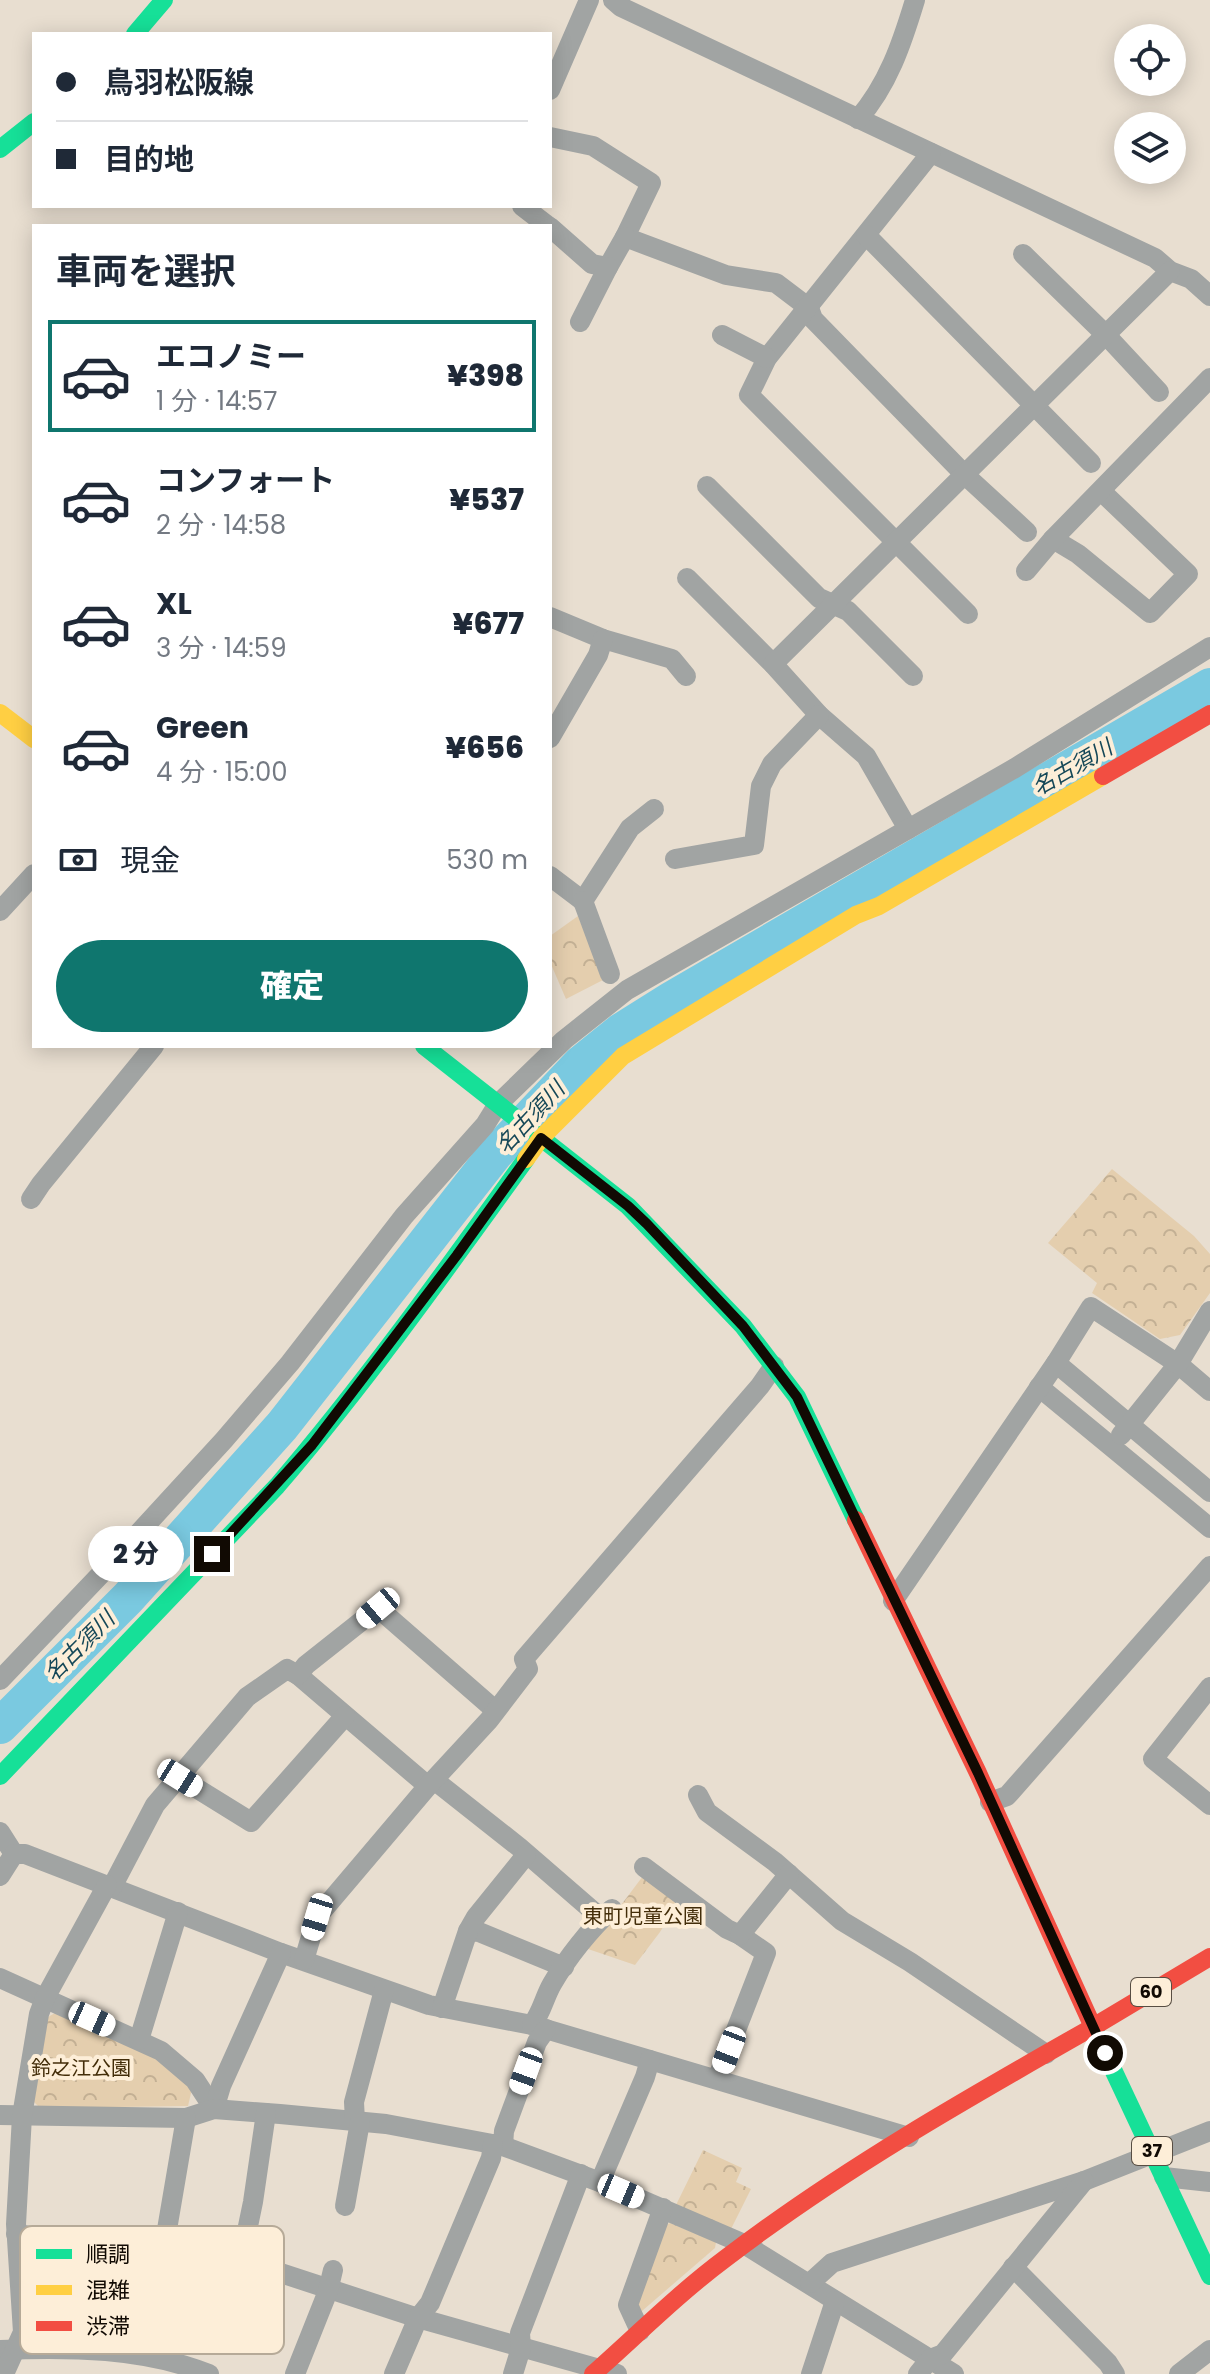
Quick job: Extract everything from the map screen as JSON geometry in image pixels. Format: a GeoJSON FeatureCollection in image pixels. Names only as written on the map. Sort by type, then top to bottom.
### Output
{"type":"FeatureCollection","features":[{"type":"Feature","properties":{"kind":"street"},"geometry":{"type":"LineString","coordinates":[[137,32],[164,0]]}},
{"type":"Feature","properties":{"kind":"street"},"geometry":{"type":"LineString","coordinates":[[552,85],[589,0]]}},
{"type":"Feature","properties":{"kind":"street"},"geometry":{"type":"LineString","coordinates":[[613,0],[621,7],[1155,258],[1170,271],[1191,279],[1210,296]]}},
{"type":"Feature","properties":{"kind":"street"},"geometry":{"type":"LineString","coordinates":[[858,119],[871,104],[899,53],[915,0]]}},
{"type":"Feature","properties":{"kind":"street"},"geometry":{"type":"LineString","coordinates":[[0,149],[32,124]]}},
{"type":"Feature","properties":{"kind":"street"},"geometry":{"type":"LineString","coordinates":[[552,137],[593,146],[651,183],[580,322]]}},
{"type":"Feature","properties":{"kind":"street"},"geometry":{"type":"LineString","coordinates":[[931,153],[767,358],[749,395],[968,614]]}},
{"type":"Feature","properties":{"kind":"street"},"geometry":{"type":"LineString","coordinates":[[525,208],[545,224]]}},
{"type":"Feature","properties":{"kind":"street"},"geometry":{"type":"LineString","coordinates":[[552,230],[592,264],[608,267]]}},
{"type":"Feature","properties":{"kind":"street"},"geometry":{"type":"LineString","coordinates":[[866,235],[1091,463]]}},
{"type":"Feature","properties":{"kind":"street"},"geometry":{"type":"LineString","coordinates":[[625,237],[726,275],[776,283],[809,308],[813,319],[965,475],[1027,532]]}},
{"type":"Feature","properties":{"kind":"street"},"geometry":{"type":"LineString","coordinates":[[1023,254],[1159,392]]}},
{"type":"Feature","properties":{"kind":"street"},"geometry":{"type":"LineString","coordinates":[[773,664],[1170,271]]}},
{"type":"Feature","properties":{"kind":"street"},"geometry":{"type":"LineString","coordinates":[[722,335],[767,358]]}},
{"type":"Feature","properties":{"kind":"street"},"geometry":{"type":"LineString","coordinates":[[1026,571],[1053,539],[1210,378]]}},
{"type":"Feature","properties":{"kind":"street"},"geometry":{"type":"LineString","coordinates":[[707,486],[819,598],[848,611],[913,676]]}},
{"type":"Feature","properties":{"kind":"street"},"geometry":{"type":"LineString","coordinates":[[1053,539],[1078,554],[1150,613],[1188,574],[1101,491]]}},
{"type":"Feature","properties":{"kind":"street"},"geometry":{"type":"LineString","coordinates":[[687,578],[819,715],[866,756],[908,829]]}},
{"type":"Feature","properties":{"kind":"street"},"geometry":{"type":"LineString","coordinates":[[552,618],[603,639],[672,659],[686,676]]}},
{"type":"Feature","properties":{"kind":"street"},"geometry":{"type":"LineString","coordinates":[[552,735],[598,655],[603,639]]}},
{"type":"Feature","properties":{"kind":"street"},"geometry":{"type":"LineString","coordinates":[[0,1680],[252,1407],[404,1216],[485,1125],[498,1104],[564,1040],[627,990],[1015,768],[1210,647]]}},
{"type":"Feature","properties":{"kind":"street"},"geometry":{"type":"LineString","coordinates":[[0,713],[32,737]]}},
{"type":"Feature","properties":{"kind":"street"},"geometry":{"type":"LineString","coordinates":[[0,1776],[312,1445],[457,1255],[541,1138],[623,1056],[856,915],[879,906],[1210,714]]}},
{"type":"Feature","properties":{"kind":"street"},"geometry":{"type":"LineString","coordinates":[[675,859],[754,845],[761,786],[772,764],[819,715]]}},
{"type":"Feature","properties":{"kind":"street"},"geometry":{"type":"LineString","coordinates":[[583,901],[630,828],[654,809]]}},
{"type":"Feature","properties":{"kind":"street"},"geometry":{"type":"LineString","coordinates":[[0,911],[32,876]]}},
{"type":"Feature","properties":{"kind":"street"},"geometry":{"type":"LineString","coordinates":[[552,878],[583,901],[610,974]]}},
{"type":"Feature","properties":{"kind":"street"},"geometry":{"type":"LineString","coordinates":[[31,1199],[152,1048]]}},
{"type":"Feature","properties":{"kind":"street","name":"37"},"geometry":{"type":"LineString","coordinates":[[427,1048],[628,1206],[712,1291],[797,1397],[990,1802],[1210,2276]]}},
{"type":"Feature","properties":{"kind":"street"},"geometry":{"type":"LineString","coordinates":[[893,1601],[1091,1307],[1178,1364],[1210,1391]]}},
{"type":"Feature","properties":{"kind":"street"},"geometry":{"type":"LineString","coordinates":[[1113,1448],[1128,1424],[1178,1364],[1208,1318]]}},
{"type":"Feature","properties":{"kind":"street"},"geometry":{"type":"LineString","coordinates":[[1056,1363],[1210,1492]]}},
{"type":"Feature","properties":{"kind":"street"},"geometry":{"type":"LineString","coordinates":[[304,1960],[317,1917],[528,1669],[524,1659],[750,1398],[774,1366]]}},
{"type":"Feature","properties":{"kind":"street"},"geometry":{"type":"LineString","coordinates":[[1039,1387],[1210,1528]]}},
{"type":"Feature","properties":{"kind":"street"},"geometry":{"type":"LineString","coordinates":[[990,1802],[1007,1796],[1210,1566]]}},
{"type":"Feature","properties":{"kind":"street"},"geometry":{"type":"LineString","coordinates":[[298,1675],[306,1665],[378,1608],[495,1710]]}},
{"type":"Feature","properties":{"kind":"street"},"geometry":{"type":"LineString","coordinates":[[20,2306],[11,2227],[22,2116],[39,2014],[45,1998],[155,1805],[247,1697],[287,1669],[431,1783],[607,1914],[550,1987],[541,2013],[537,2042],[504,2131],[430,2303],[418,2318],[394,2374]]}},
{"type":"Feature","properties":{"kind":"street"},"geometry":{"type":"LineString","coordinates":[[1208,1694],[1153,1759],[1210,1805]]}},
{"type":"Feature","properties":{"kind":"street"},"geometry":{"type":"LineString","coordinates":[[180,1778],[251,1822],[345,1716]]}},
{"type":"Feature","properties":{"kind":"street"},"geometry":{"type":"LineString","coordinates":[[698,1795],[707,1812],[789,1874],[842,1921],[1046,2054]]}},
{"type":"Feature","properties":{"kind":"street"},"geometry":{"type":"LineString","coordinates":[[0,1832],[14,1854]]}},
{"type":"Feature","properties":{"kind":"street"},"geometry":{"type":"LineString","coordinates":[[14,1854],[25,1854],[384,1990],[442,2008],[539,2027],[909,2137]]}},
{"type":"Feature","properties":{"kind":"street"},"geometry":{"type":"LineString","coordinates":[[0,1876],[14,1854]]}},
{"type":"Feature","properties":{"kind":"street"},"geometry":{"type":"LineString","coordinates":[[442,2008],[468,1931],[526,1855]]}},
{"type":"Feature","properties":{"kind":"street"},"geometry":{"type":"LineString","coordinates":[[644,1867],[727,1929],[766,1953],[717,2079]]}},
{"type":"Feature","properties":{"kind":"street"},"geometry":{"type":"LineString","coordinates":[[740,1935],[789,1874]]}},
{"type":"Feature","properties":{"kind":"street"},"geometry":{"type":"LineString","coordinates":[[139,2040],[178,1912]]}},
{"type":"Feature","properties":{"kind":"street"},"geometry":{"type":"LineString","coordinates":[[468,1931],[479,1932],[564,1967]]}},
{"type":"Feature","properties":{"kind":"street"},"geometry":{"type":"LineString","coordinates":[[214,2109],[221,2086],[281,1953]]}},
{"type":"Feature","properties":{"kind":"street","name":"60"},"geometry":{"type":"LineString","coordinates":[[1093,2027],[1210,1957]]}},
{"type":"Feature","properties":{"kind":"street"},"geometry":{"type":"LineString","coordinates":[[0,1978],[161,2051],[195,2080],[214,2109]]}},
{"type":"Feature","properties":{"kind":"street"},"geometry":{"type":"LineString","coordinates":[[345,2206],[358,2122],[354,2102],[384,1990]]}},
{"type":"Feature","properties":{"kind":"street"},"geometry":{"type":"LineString","coordinates":[[284,2275],[602,2373],[640,2331],[744,2244],[909,2137],[1093,2027]]}},
{"type":"Feature","properties":{"kind":"street"},"geometry":{"type":"LineString","coordinates":[[513,2374],[521,2348],[520,2333],[591,2178],[645,2077],[650,2060]]}},
{"type":"Feature","properties":{"kind":"street"},"geometry":{"type":"LineString","coordinates":[[0,2115],[186,2118],[214,2109],[358,2122],[498,2145],[591,2178],[744,2244],[790,2274],[810,2283],[924,2367],[954,2374]]}},
{"type":"Feature","properties":{"kind":"street"},"geometry":{"type":"LineString","coordinates":[[248,2226],[266,2113]]}},
{"type":"Feature","properties":{"kind":"street"},"geometry":{"type":"LineString","coordinates":[[168,2226],[186,2118]]}},
{"type":"Feature","properties":{"kind":"street"},"geometry":{"type":"LineString","coordinates":[[810,2283],[832,2263],[1084,2181],[1210,2131]]}},
{"type":"Feature","properties":{"kind":"street"},"geometry":{"type":"LineString","coordinates":[[1164,2177],[1210,2182]]}},
{"type":"Feature","properties":{"kind":"street"},"geometry":{"type":"LineString","coordinates":[[924,2367],[943,2354],[1084,2181]]}},
{"type":"Feature","properties":{"kind":"street"},"geometry":{"type":"LineString","coordinates":[[640,2331],[628,2305],[663,2208]]}},
{"type":"Feature","properties":{"kind":"street"},"geometry":{"type":"LineString","coordinates":[[1013,2267],[1108,2363],[1115,2374]]}},
{"type":"Feature","properties":{"kind":"street"},"geometry":{"type":"LineString","coordinates":[[295,2374],[328,2291],[333,2270]]}},
{"type":"Feature","properties":{"kind":"street"},"geometry":{"type":"LineString","coordinates":[[811,2374],[835,2301]]}},
{"type":"Feature","properties":{"kind":"street"},"geometry":{"type":"LineString","coordinates":[[4,2374],[8,2349]]}},
{"type":"Feature","properties":{"kind":"street"},"geometry":{"type":"LineString","coordinates":[[1179,2374],[1210,2350]]}},
{"type":"Feature","properties":{"kind":"street"},"geometry":{"type":"LineString","coordinates":[[117,2354],[180,2362],[209,2374]]}},
{"type":"Feature","properties":{"kind":"green space"},"geometry":{"type":"Polygon","coordinates":[[[578,916],[603,980],[566,999],[552,967],[552,935],[578,916]]]}},
{"type":"Feature","properties":{"kind":"green space"},"geometry":{"type":"Polygon","coordinates":[[[1112,1169],[1194,1236],[1210,1254],[1210,1293],[1180,1335],[1160,1339],[1092,1293],[1097,1283],[1048,1243],[1112,1169]]]}},
{"type":"Feature","properties":{"kind":"green space","name":"東町児童公園"},"geometry":{"type":"Polygon","coordinates":[[[646,1872],[680,1900],[660,1932],[635,1965],[588,1949],[646,1872]]]}},
{"type":"Feature","properties":{"kind":"green space","name":"鈴之江公園"},"geometry":{"type":"Polygon","coordinates":[[[55,2013],[155,2058],[192,2089],[188,2106],[40,2108],[34,2102],[48,2017],[55,2013]]]}},
{"type":"Feature","properties":{"kind":"green space"},"geometry":{"type":"Polygon","coordinates":[[[703,2150],[742,2168],[736,2182],[751,2189],[731,2229],[676,2205],[703,2150]]]}},
{"type":"Feature","properties":{"kind":"green space"},"geometry":{"type":"Polygon","coordinates":[[[670,2223],[716,2242],[715,2248],[642,2311],[637,2306],[664,2226],[670,2223]]]}},
{"type":"Feature","properties":{"kind":"waterway","name":"名古須川"},"geometry":{"type":"LineString","coordinates":[[0,1726],[128,1598],[282,1426],[495,1154],[580,1064],[621,1031],[672,999],[1210,686]]}},
{"type":"Feature","properties":{"kind":"traffic: fast"},"geometry":{"type":"LineString","coordinates":[[137,32],[164,0]]}},
{"type":"Feature","properties":{"kind":"traffic: fast"},"geometry":{"type":"LineString","coordinates":[[0,149],[32,124]]}},
{"type":"Feature","properties":{"kind":"traffic: fast"},"geometry":{"type":"LineString","coordinates":[[427,1048],[628,1206],[743,1326],[797,1397],[856,1520]]}},
{"type":"Feature","properties":{"kind":"traffic: fast"},"geometry":{"type":"LineString","coordinates":[[0,1776],[277,1486],[374,1366],[526,1159]]}},
{"type":"Feature","properties":{"kind":"traffic: fast"},"geometry":{"type":"LineString","coordinates":[[1093,2027],[1210,2276]]}},
{"type":"Feature","properties":{"kind":"traffic: slow"},"geometry":{"type":"LineString","coordinates":[[0,713],[32,737]]}},
{"type":"Feature","properties":{"kind":"traffic: slow"},"geometry":{"type":"LineString","coordinates":[[526,1159],[541,1138],[623,1056],[856,915],[879,906],[1103,776]]}},
{"type":"Feature","properties":{"kind":"traffic: jam"},"geometry":{"type":"LineString","coordinates":[[1103,776],[1210,714]]}},
{"type":"Feature","properties":{"kind":"traffic: jam"},"geometry":{"type":"LineString","coordinates":[[856,1520],[978,1773],[1093,2027]]}},
{"type":"Feature","properties":{"kind":"traffic: jam"},"geometry":{"type":"LineString","coordinates":[[1093,2027],[1210,1957]]}},
{"type":"Feature","properties":{"kind":"traffic: jam"},"geometry":{"type":"LineString","coordinates":[[593,2374],[692,2285],[814,2195],[906,2136],[1093,2027]]}},
{"type":"Feature","properties":{"kind":"route"},"geometry":{"type":"LineString","coordinates":[[212,1554],[312,1445],[457,1255],[541,1138],[647,1224],[743,1326],[797,1397],[978,1773],[1105,2053]]}}]}
